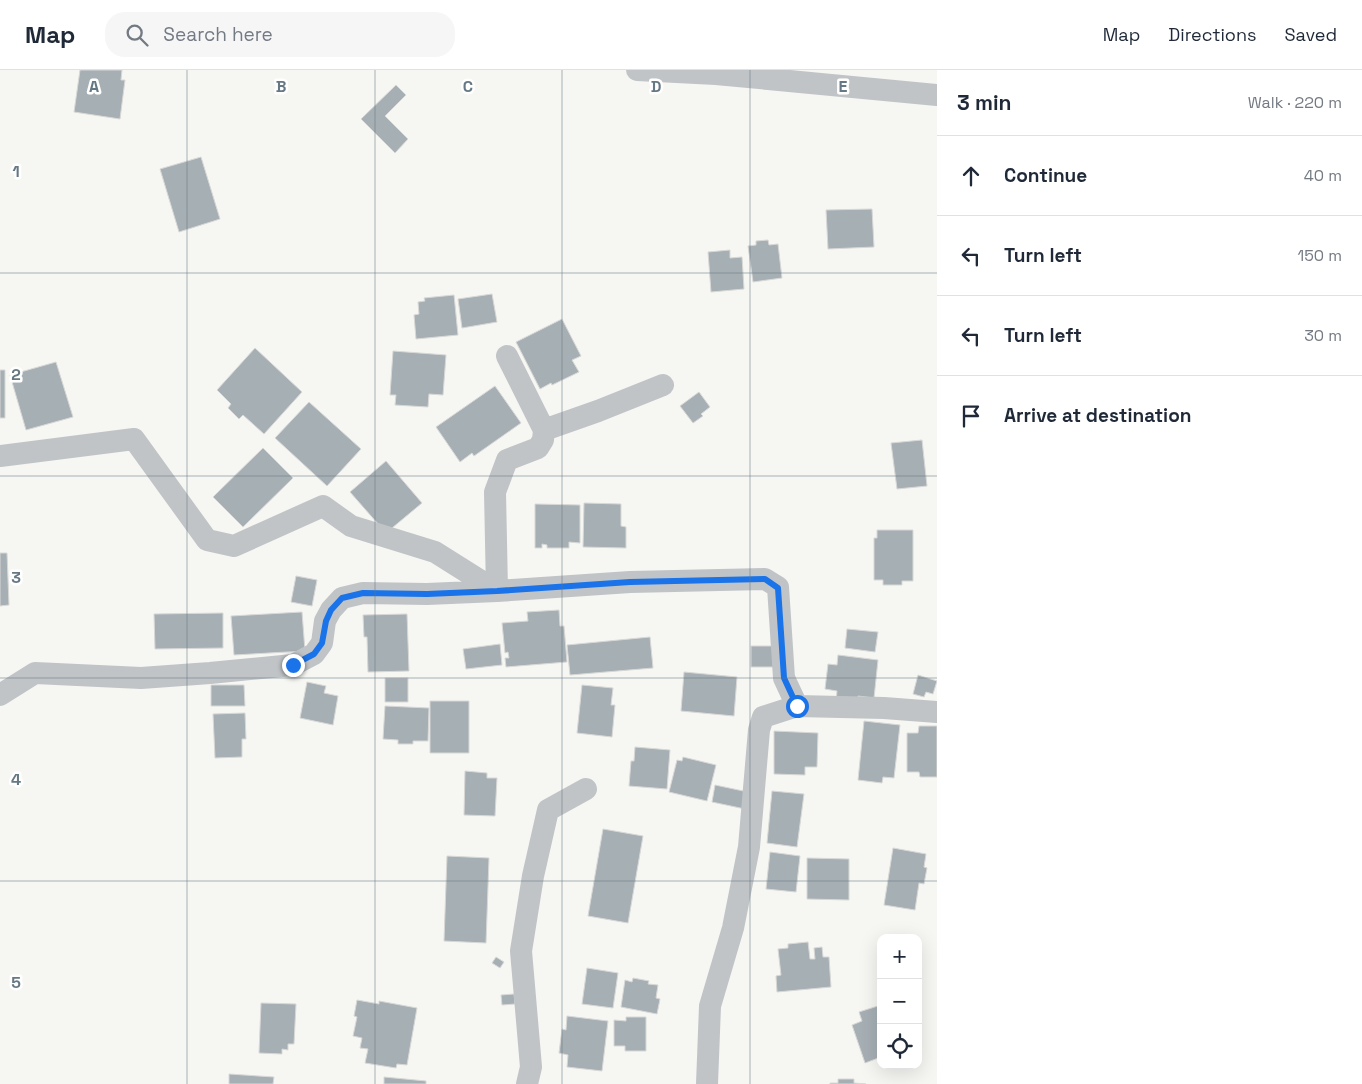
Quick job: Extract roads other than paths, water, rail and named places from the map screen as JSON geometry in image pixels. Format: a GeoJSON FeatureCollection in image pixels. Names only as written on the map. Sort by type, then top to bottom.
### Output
{"type":"FeatureCollection","features":[{"type":"Feature","properties":{"kind":"street"},"geometry":{"type":"LineString","coordinates":[[637,70],[716,74],[937,95]]}},
{"type":"Feature","properties":{"kind":"street"},"geometry":{"type":"LineString","coordinates":[[497,591],[495,492],[506,460],[538,448],[543,440],[544,430],[507,356]]}},
{"type":"Feature","properties":{"kind":"street"},"geometry":{"type":"LineString","coordinates":[[544,430],[663,385]]}},
{"type":"Feature","properties":{"kind":"street"},"geometry":{"type":"LineString","coordinates":[[0,456],[134,439],[207,540],[234,546],[323,506],[350,526],[435,552],[497,591]]}},
{"type":"Feature","properties":{"kind":"street"},"geometry":{"type":"LineString","coordinates":[[0,695],[35,673],[141,678],[293,665],[314,654],[322,643],[328,616],[342,598],[363,593],[427,594],[630,582],[765,579],[778,588],[784,678],[797,706]]}},
{"type":"Feature","properties":{"kind":"street"},"geometry":{"type":"LineString","coordinates":[[707,1084],[710,1006],[733,928],[748,847],[759,730],[764,717],[797,706],[884,708],[937,712]]}},
{"type":"Feature","properties":{"kind":"street"},"geometry":{"type":"LineString","coordinates":[[526,1084],[531,1067],[521,951],[533,876],[548,810],[586,788]]}}]}
